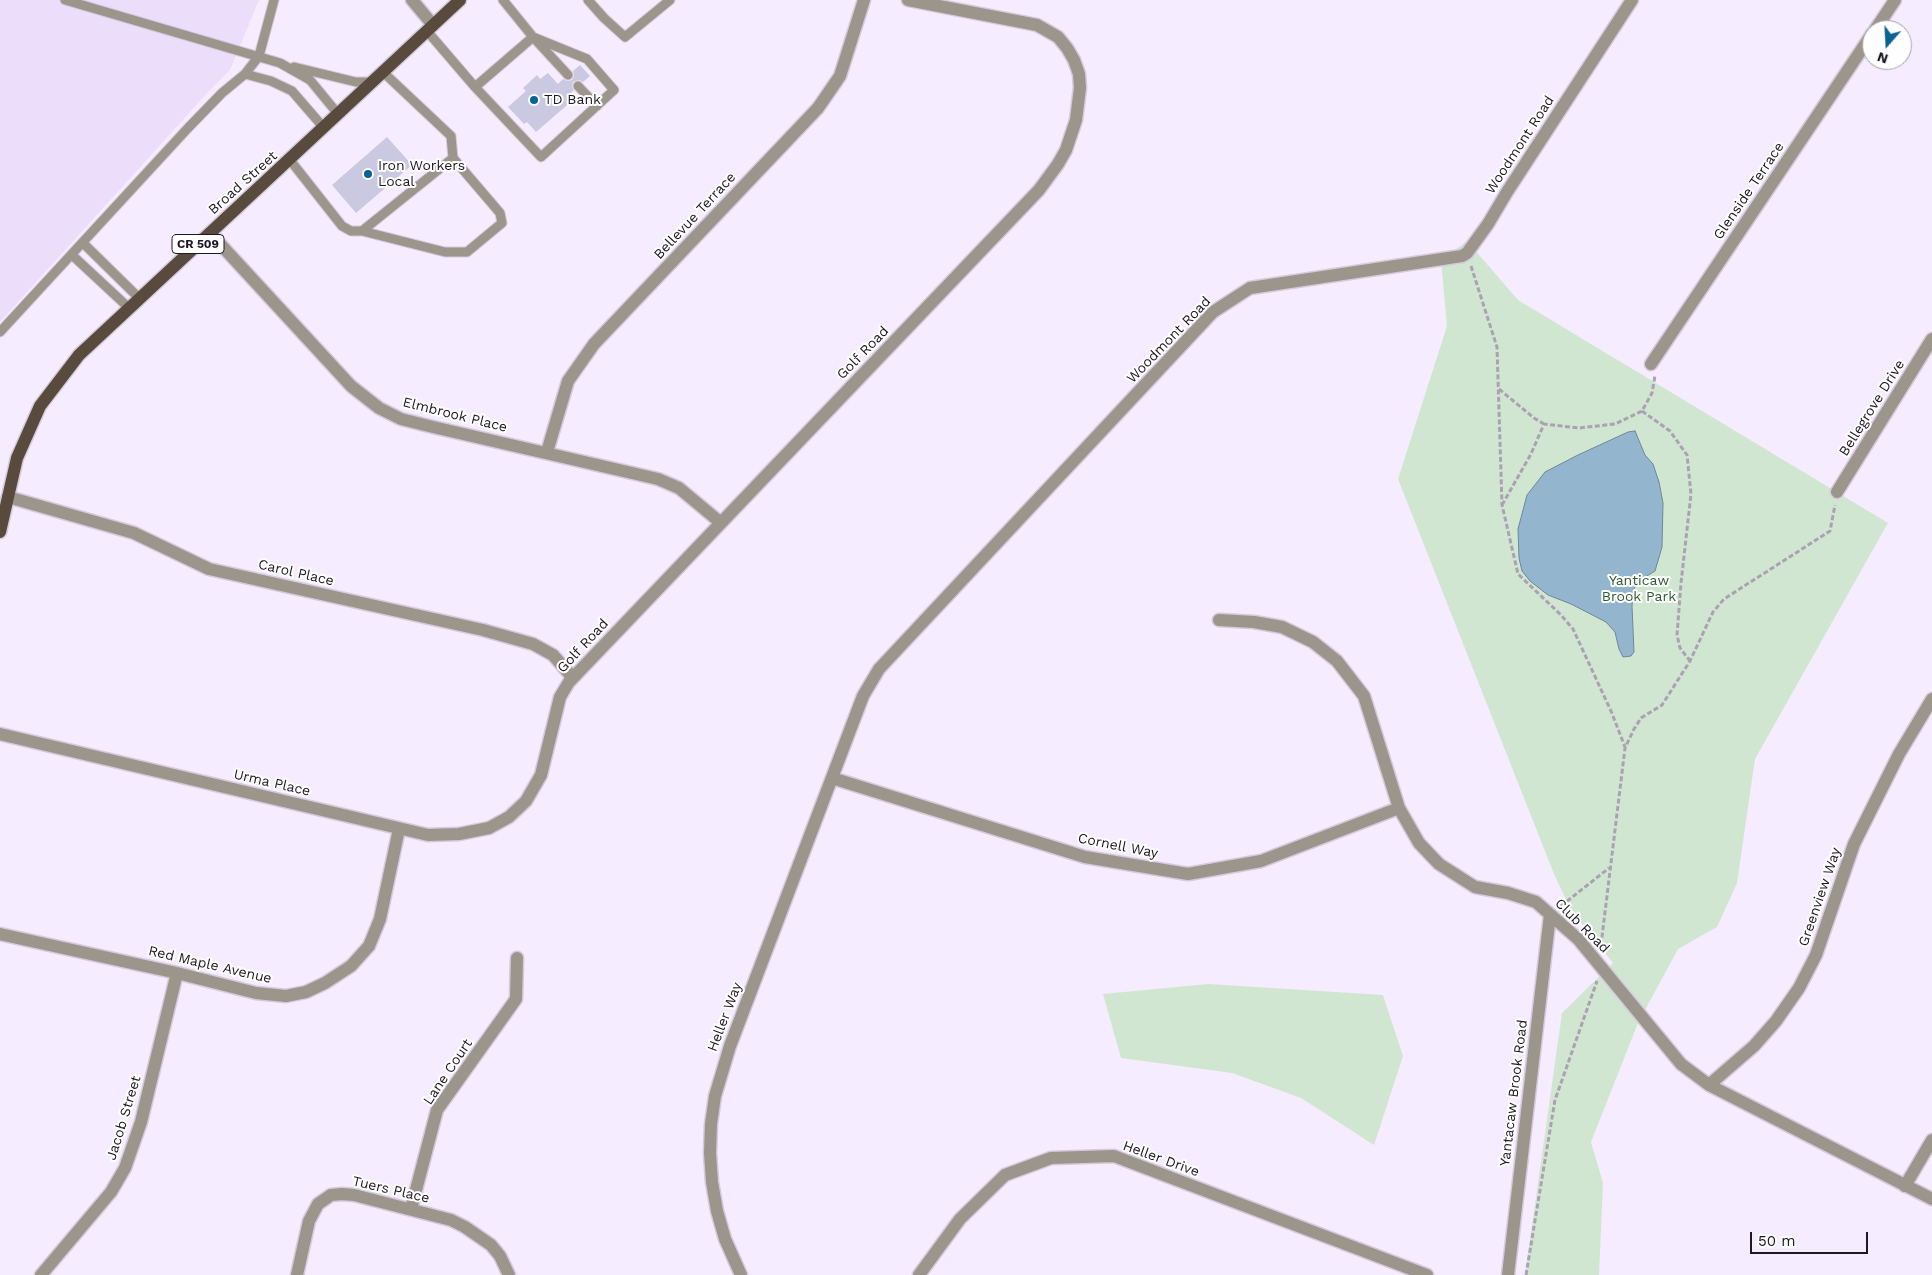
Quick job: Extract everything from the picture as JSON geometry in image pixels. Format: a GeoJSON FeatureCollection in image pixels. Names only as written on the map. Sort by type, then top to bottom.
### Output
{"type":"FeatureCollection","features":[{"type":"Feature","properties":{"kind":"main road","name":"Broad Street"},"geometry":{"type":"LineString","coordinates":[[0,532],[18,458],[40,406],[79,355],[460,0]]}},
{"type":"Feature","properties":{"kind":"street"},"geometry":{"type":"LineString","coordinates":[[412,0],[430,28]]}},
{"type":"Feature","properties":{"kind":"street","name":"Bellevue Terrace"},"geometry":{"type":"LineString","coordinates":[[547,452],[568,381],[594,344],[818,108],[840,76],[864,0]]}},
{"type":"Feature","properties":{"kind":"street","name":"Golf Road"},"geometry":{"type":"LineString","coordinates":[[528,798],[540,775],[560,697],[573,678],[1039,190],[1058,164],[1072,135],[1079,104],[1080,88],[1078,74],[1071,54],[1058,38],[1038,25],[908,0]]}},
{"type":"Feature","properties":{"kind":"street","name":"Woodmont Road"},"geometry":{"type":"LineString","coordinates":[[832,778],[863,696],[879,669],[1213,312],[1250,288],[1462,256],[1467,253],[1488,224],[1632,0]]}},
{"type":"Feature","properties":{"kind":"street"},"geometry":{"type":"LineString","coordinates":[[1882,20],[1895,0]]}},
{"type":"Feature","properties":{"kind":"street","name":"Glenside Terrace"},"geometry":{"type":"LineString","coordinates":[[1651,364],[1862,49]]}},
{"type":"Feature","properties":{"kind":"street","name":"Elmbrook Place"},"geometry":{"type":"LineString","coordinates":[[210,233],[350,386],[379,408],[401,418],[433,427],[658,479],[679,488],[721,524]]}},
{"type":"Feature","properties":{"kind":"street","name":"Bellegrove Drive"},"geometry":{"type":"LineString","coordinates":[[1837,492],[1932,339]]}},
{"type":"Feature","properties":{"kind":"street","name":"Carol Place"},"geometry":{"type":"LineString","coordinates":[[8,497],[134,533],[209,568],[483,630],[533,644],[553,655],[573,678]]}},
{"type":"Feature","properties":{"kind":"street","name":"Club Road"},"geometry":{"type":"LineString","coordinates":[[1219,620],[1254,622],[1282,627],[1313,642],[1336,661],[1364,696],[1399,808],[1418,843],[1439,864],[1475,887],[1508,893],[1536,902],[1578,939],[1681,1064],[1709,1085],[1932,1199]]}},
{"type":"Feature","properties":{"kind":"street","name":"Greenview Way"},"geometry":{"type":"LineString","coordinates":[[1709,1085],[1754,1046],[1776,1021],[1799,988],[1816,955],[1854,844],[1899,754],[1932,699]]}},
{"type":"Feature","properties":{"kind":"street","name":"Urma Place"},"geometry":{"type":"LineString","coordinates":[[0,734],[399,829],[436,835],[459,834],[489,828],[509,817],[528,798]]}},
{"type":"Feature","properties":{"kind":"street","name":"Cornell Way"},"geometry":{"type":"LineString","coordinates":[[832,778],[1085,857],[1188,874],[1261,861],[1399,808]]}},
{"type":"Feature","properties":{"kind":"street","name":"Heller Way"},"geometry":{"type":"LineString","coordinates":[[741,1275],[725,1239],[717,1211],[712,1182],[711,1124],[715,1096],[730,1046],[832,778]]}},
{"type":"Feature","properties":{"kind":"street","name":"Red Maple Avenue"},"geometry":{"type":"LineString","coordinates":[[0,934],[177,973],[256,993],[286,996],[306,992],[325,983],[351,966],[369,946],[380,919],[399,829]]}},
{"type":"Feature","properties":{"kind":"street","name":"Yantacaw Brook Road"},"geometry":{"type":"LineString","coordinates":[[1508,1275],[1550,915]]}},
{"type":"Feature","properties":{"kind":"street","name":"Lane Court"},"geometry":{"type":"LineString","coordinates":[[411,1209],[437,1110],[516,999],[516,958]]}},
{"type":"Feature","properties":{"kind":"street","name":"Jacob Street"},"geometry":{"type":"LineString","coordinates":[[42,1275],[111,1192],[125,1168],[141,1122],[177,973]]}},
{"type":"Feature","properties":{"kind":"street"},"geometry":{"type":"LineString","coordinates":[[1905,1186],[1932,1140]]}},
{"type":"Feature","properties":{"kind":"street","name":"Heller Drive"},"geometry":{"type":"LineString","coordinates":[[919,1275],[960,1219],[1005,1176],[1051,1158],[1114,1156],[1427,1275]]}},
{"type":"Feature","properties":{"kind":"street","name":"Tuers Place"},"geometry":{"type":"LineString","coordinates":[[297,1275],[310,1221],[318,1204],[324,1198],[336,1194],[354,1195],[451,1220],[465,1227],[491,1246],[500,1256],[509,1275]]}},
{"type":"Feature","properties":{"kind":"lane"},"geometry":{"type":"LineString","coordinates":[[65,0],[280,63],[356,82],[372,82]]}},
{"type":"Feature","properties":{"kind":"lane"},"geometry":{"type":"LineString","coordinates":[[0,332],[188,128],[228,87],[245,74],[259,56],[274,0]]}},
{"type":"Feature","properties":{"kind":"lane"},"geometry":{"type":"LineString","coordinates":[[504,0],[533,37],[568,75]]}},
{"type":"Feature","properties":{"kind":"lane"},"geometry":{"type":"LineString","coordinates":[[588,0],[625,37],[670,0]]}},
{"type":"Feature","properties":{"kind":"lane"},"geometry":{"type":"LineString","coordinates":[[430,28],[475,87],[541,157],[614,90],[586,60],[533,37]]}},
{"type":"Feature","properties":{"kind":"lane"},"geometry":{"type":"LineString","coordinates":[[475,87],[533,37]]}},
{"type":"Feature","properties":{"kind":"lane"},"geometry":{"type":"LineString","coordinates":[[280,63],[310,80],[338,114]]}},
{"type":"Feature","properties":{"kind":"lane"},"geometry":{"type":"LineString","coordinates":[[290,160],[342,226],[351,231],[362,231],[445,252],[467,252],[502,223],[500,213],[453,158],[451,136],[383,72]]}},
{"type":"Feature","properties":{"kind":"lane"},"geometry":{"type":"LineString","coordinates":[[245,74],[271,82],[292,92],[324,128]]}},
{"type":"Feature","properties":{"kind":"lane"},"geometry":{"type":"LineString","coordinates":[[578,86],[596,106]]}},
{"type":"Feature","properties":{"kind":"lane"},"geometry":{"type":"LineString","coordinates":[[362,231],[453,158]]}},
{"type":"Feature","properties":{"kind":"lane"},"geometry":{"type":"LineString","coordinates":[[83,243],[140,299]]}},
{"type":"Feature","properties":{"kind":"lane"},"geometry":{"type":"LineString","coordinates":[[72,254],[129,308]]}},
{"type":"Feature","properties":{"kind":"path"},"geometry":{"type":"LineString","coordinates":[[1467,253],[1498,346],[1502,506],[1518,574],[1562,615],[1573,628],[1611,711],[1625,748]]}},
{"type":"Feature","properties":{"kind":"path"},"geometry":{"type":"LineString","coordinates":[[1498,388],[1544,424],[1580,428],[1615,424],[1642,410],[1652,393],[1656,374],[1651,364]]}},
{"type":"Feature","properties":{"kind":"path"},"geometry":{"type":"LineString","coordinates":[[1642,410],[1670,431],[1688,456],[1691,494],[1677,635],[1680,648],[1690,661]]}},
{"type":"Feature","properties":{"kind":"path"},"geometry":{"type":"LineString","coordinates":[[1502,506],[1531,454],[1544,424]]}},
{"type":"Feature","properties":{"kind":"path"},"geometry":{"type":"LineString","coordinates":[[1526,1275],[1555,1100],[1596,984],[1625,748],[1641,718],[1662,705],[1690,661],[1713,612],[1724,599],[1830,532],[1837,492]]}},
{"type":"Feature","properties":{"kind":"path"},"geometry":{"type":"LineString","coordinates":[[1550,915],[1609,867]]}},
{"type":"Feature","properties":{"kind":"shaded area"},"geometry":{"type":"Polygon","coordinates":[[[0,0],[259,0],[230,70],[0,322],[0,0]]]}},
{"type":"Feature","properties":{"kind":"green space","name":"Yanticaw Brook Park"},"geometry":{"type":"Polygon","coordinates":[[[1467,241],[1518,300],[1888,523],[1755,759],[1737,883],[1717,927],[1678,949],[1638,1023],[1591,1142],[1603,1183],[1599,1275],[1525,1275],[1562,1013],[1613,963],[1571,910],[1554,874],[1398,479],[1447,326],[1441,260],[1467,241]]]}},
{"type":"Feature","properties":{"kind":"green space"},"geometry":{"type":"Polygon","coordinates":[[[1208,984],[1383,995],[1403,1056],[1374,1145],[1301,1098],[1232,1073],[1121,1058],[1103,994],[1208,984]]]}},
{"type":"Feature","properties":{"kind":"water"},"geometry":{"type":"Polygon","coordinates":[[[1635,431],[1645,455],[1653,464],[1659,482],[1663,503],[1662,547],[1655,571],[1637,582],[1633,591],[1634,652],[1631,656],[1623,657],[1615,632],[1606,622],[1571,604],[1548,595],[1530,581],[1522,571],[1519,558],[1518,529],[1527,495],[1545,472],[1628,432],[1635,431]]]}},
{"type":"Feature","properties":{"kind":"building"},"geometry":{"type":"Polygon","coordinates":[[[580,65],[590,76],[583,82],[579,80],[573,82],[572,87],[574,90],[569,95],[573,100],[536,132],[527,122],[524,124],[508,107],[526,91],[523,88],[537,75],[540,79],[548,73],[558,84],[563,79],[567,81],[572,80],[574,76],[573,71],[580,65]]]}},
{"type":"Feature","properties":{"kind":"building"},"geometry":{"type":"Polygon","coordinates":[[[387,137],[412,165],[356,213],[332,185],[387,137]]]}},
{"type":"Feature","properties":{"kind":"place","name":"TD Bank"},"geometry":{"type":"Point","coordinates":[534,100]}},
{"type":"Feature","properties":{"kind":"place","name":"Iron Workers Local"},"geometry":{"type":"Point","coordinates":[368,174]}}]}
